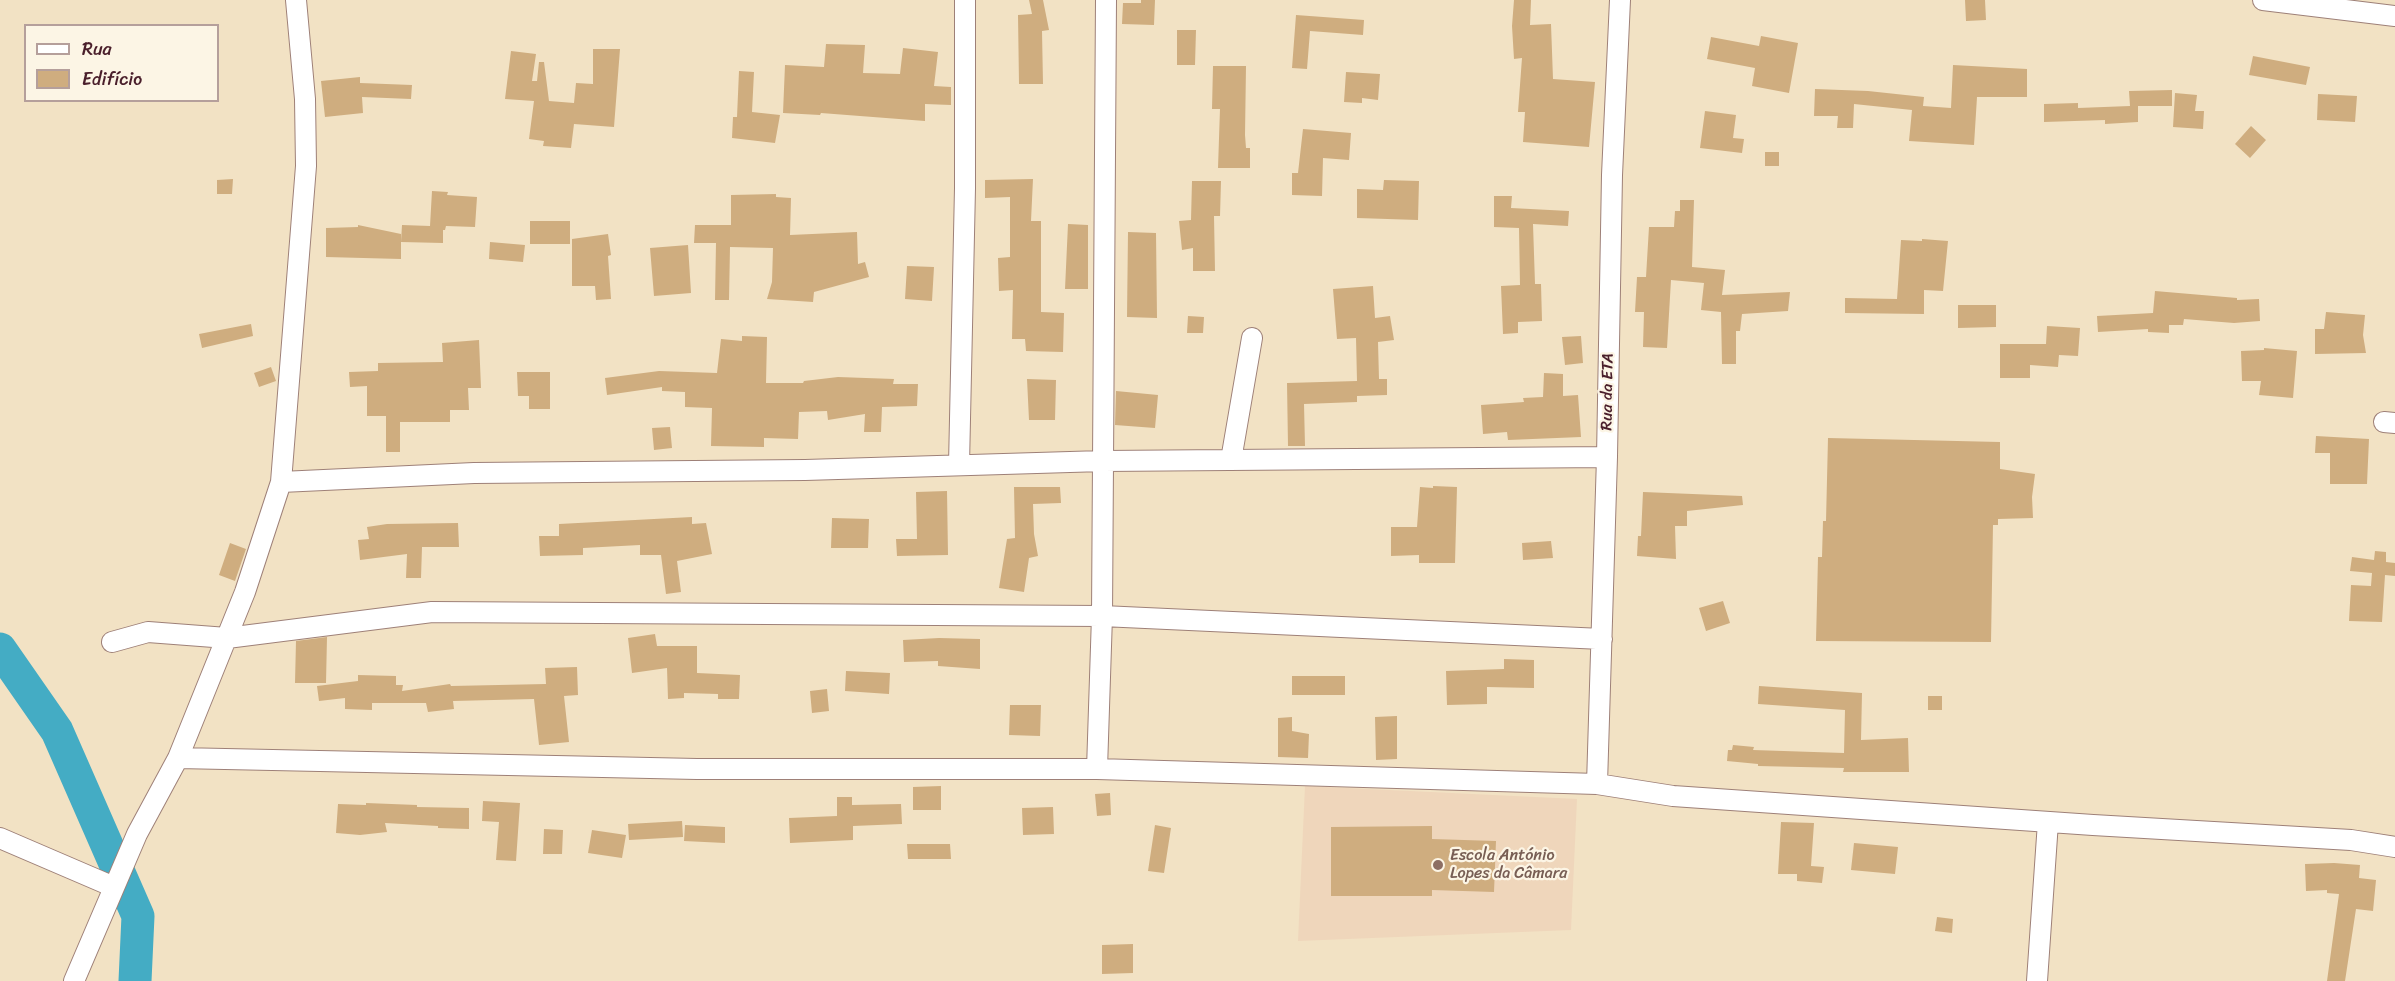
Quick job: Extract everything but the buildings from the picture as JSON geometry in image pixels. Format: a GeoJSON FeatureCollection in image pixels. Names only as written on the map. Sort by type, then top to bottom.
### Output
{"type":"FeatureCollection","features":[{"type":"Feature","properties":{"kind":"street"},"geometry":{"type":"LineString","coordinates":[[74,981],[137,834],[178,758],[245,592],[281,482],[306,166],[305,99],[296,0]]}},
{"type":"Feature","properties":{"kind":"street"},"geometry":{"type":"LineString","coordinates":[[959,465],[965,188],[965,0]]}},
{"type":"Feature","properties":{"kind":"street"},"geometry":{"type":"LineString","coordinates":[[1097,769],[1102,616],[1106,0]]}},
{"type":"Feature","properties":{"kind":"street","name":"Rua da ETA"},"geometry":{"type":"LineString","coordinates":[[1597,784],[1607,457],[1612,175],[1620,0]]}},
{"type":"Feature","properties":{"kind":"street"},"geometry":{"type":"LineString","coordinates":[[2263,0],[2395,16]]}},
{"type":"Feature","properties":{"kind":"street"},"geometry":{"type":"LineString","coordinates":[[1231,460],[1252,338]]}},
{"type":"Feature","properties":{"kind":"street"},"geometry":{"type":"LineString","coordinates":[[281,482],[474,473],[805,470],[1103,461],[1607,457]]}},
{"type":"Feature","properties":{"kind":"street"},"geometry":{"type":"LineString","coordinates":[[112,642],[148,632],[226,638],[432,612],[1102,616],[1602,639]]}},
{"type":"Feature","properties":{"kind":"street"},"geometry":{"type":"LineString","coordinates":[[178,758],[697,769],[1097,769],[1597,784],[1673,796],[2351,840],[2395,847]]}},
{"type":"Feature","properties":{"kind":"street"},"geometry":{"type":"LineString","coordinates":[[2037,981],[2048,822]]}},
{"type":"Feature","properties":{"kind":"street"},"geometry":{"type":"LineString","coordinates":[[0,838],[114,887]]}},
{"type":"Feature","properties":{"kind":"shaded area","name":"Escola António Lopes da Câmara"},"geometry":{"type":"Polygon","coordinates":[[[1305,786],[1577,799],[1571,930],[1298,941],[1305,786]]]}},
{"type":"Feature","properties":{"kind":"waterway"},"geometry":{"type":"LineString","coordinates":[[0,649],[57,731],[138,916],[135,981]]}},
{"type":"Feature","properties":{"kind":"place","name":"Escola António Lopes da Câmara"},"geometry":{"type":"Point","coordinates":[1438,865]}}]}
